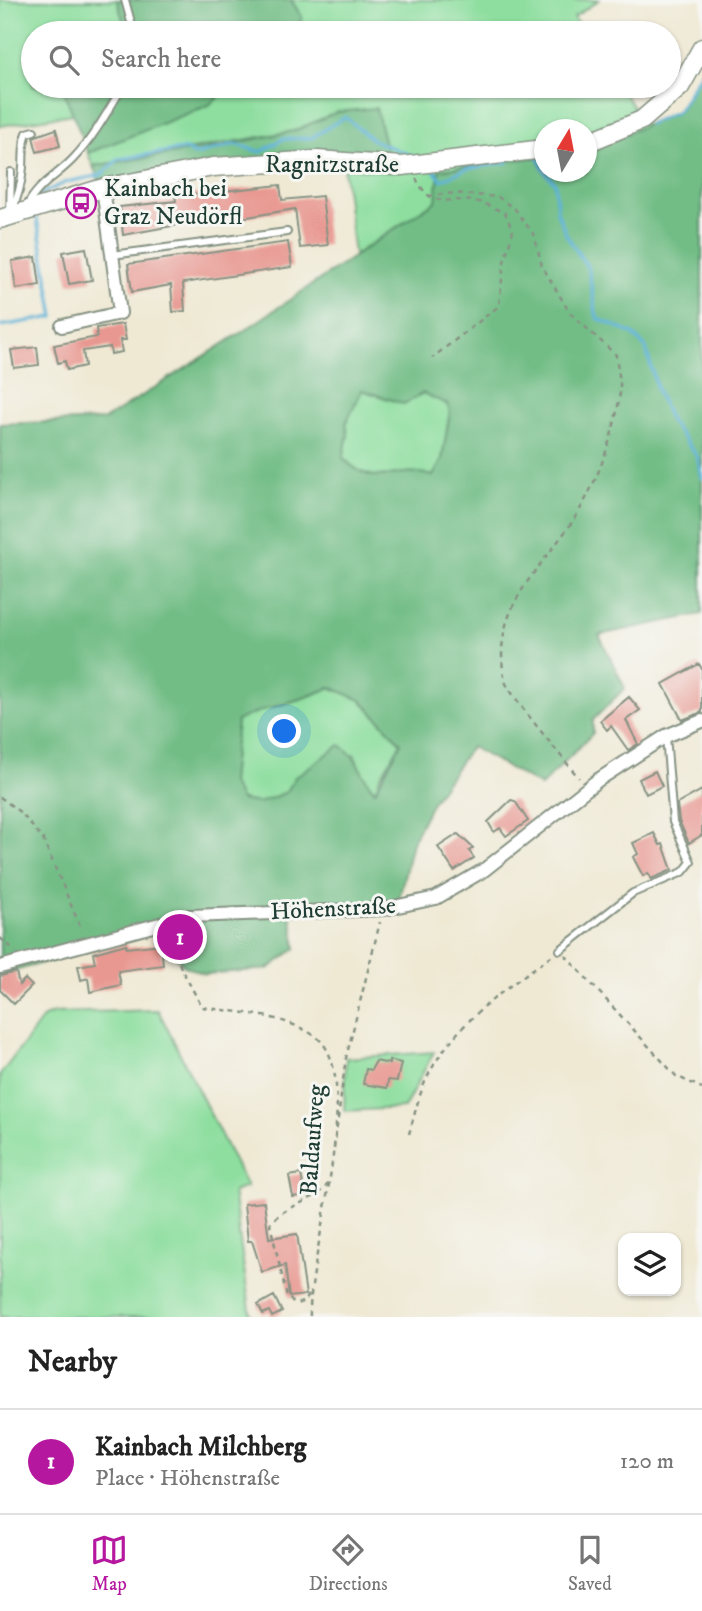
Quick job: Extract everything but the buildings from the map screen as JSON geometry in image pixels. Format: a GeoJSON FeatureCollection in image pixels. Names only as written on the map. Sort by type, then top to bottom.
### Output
{"type":"FeatureCollection","features":[{"type":"Feature","properties":{"kind":"main road"},"geometry":{"type":"LineString","coordinates":[[681,85],[702,48]]}},
{"type":"Feature","properties":{"kind":"main road"},"geometry":{"type":"LineString","coordinates":[[597,138],[642,120],[667,98]]}},
{"type":"Feature","properties":{"kind":"main road","name":"Ragnitzstraße"},"geometry":{"type":"LineString","coordinates":[[11,216],[103,188],[212,167],[317,160],[402,166],[534,150]]}},
{"type":"Feature","properties":{"kind":"street"},"geometry":{"type":"LineString","coordinates":[[62,326],[120,313],[103,188]]}},
{"type":"Feature","properties":{"kind":"street","name":"Höhenstraße"},"geometry":{"type":"LineString","coordinates":[[0,967],[190,916],[384,909],[436,898],[484,870],[587,789],[666,736],[702,721]]}},
{"type":"Feature","properties":{"kind":"lane"},"geometry":{"type":"LineString","coordinates":[[125,0],[131,21]]}},
{"type":"Feature","properties":{"kind":"lane"},"geometry":{"type":"LineString","coordinates":[[11,216],[35,189],[72,161],[93,136],[116,98]]}},
{"type":"Feature","properties":{"kind":"lane"},"geometry":{"type":"LineString","coordinates":[[11,216],[21,182],[22,145],[27,134],[34,131]]}},
{"type":"Feature","properties":{"kind":"lane"},"geometry":{"type":"LineString","coordinates":[[11,172],[11,216]]}},
{"type":"Feature","properties":{"kind":"lane"},"geometry":{"type":"LineString","coordinates":[[112,254],[287,232]]}},
{"type":"Feature","properties":{"kind":"lane"},"geometry":{"type":"LineString","coordinates":[[560,950],[633,893],[683,872],[691,862],[673,822],[666,736]]}},
{"type":"Feature","properties":{"kind":"path"},"geometry":{"type":"LineString","coordinates":[[432,358],[499,306],[504,262],[513,232],[505,213],[474,201],[447,203],[428,196],[454,193],[498,197],[515,209],[534,235],[542,266],[570,313],[616,355],[620,390],[608,449],[571,523],[520,588],[509,618],[503,648],[506,683],[587,789]]}},
{"type":"Feature","properties":{"kind":"path"},"geometry":{"type":"LineString","coordinates":[[0,797],[43,839],[87,942]]}},
{"type":"Feature","properties":{"kind":"path"},"geometry":{"type":"LineString","coordinates":[[332,1162],[346,1058],[384,909]]}},
{"type":"Feature","properties":{"kind":"path","name":"Baldaufweg"},"geometry":{"type":"LineString","coordinates":[[165,921],[181,968],[202,1007],[276,1018],[316,1037],[331,1054],[337,1086],[332,1162],[309,1295],[310,1317]]}},
{"type":"Feature","properties":{"kind":"path"},"geometry":{"type":"LineString","coordinates":[[0,938],[27,958]]}},
{"type":"Feature","properties":{"kind":"path"},"geometry":{"type":"LineString","coordinates":[[409,1134],[425,1083],[449,1041],[498,995],[560,950],[676,1076],[702,1088]]}},
{"type":"Feature","properties":{"kind":"path"},"geometry":{"type":"LineString","coordinates":[[309,1295],[305,1301],[296,1304],[287,1297],[270,1224],[276,1215],[323,1191],[329,1182]]}},
{"type":"Feature","properties":{"kind":"green space"},"geometry":{"type":"Polygon","coordinates":[[[0,0],[117,0],[123,21],[21,21],[21,98],[67,98],[73,114],[0,126],[0,0]]]}},
{"type":"Feature","properties":{"kind":"green space"},"geometry":{"type":"Polygon","coordinates":[[[117,0],[291,0],[302,17],[300,21],[123,21],[117,0]]]}},
{"type":"Feature","properties":{"kind":"green space"},"geometry":{"type":"Polygon","coordinates":[[[291,0],[599,0],[574,17],[576,21],[300,21],[302,17],[291,0]]]}},
{"type":"Feature","properties":{"kind":"green space"},"geometry":{"type":"Polygon","coordinates":[[[702,71],[702,614],[599,635],[625,688],[593,720],[593,733],[541,786],[471,747],[432,802],[412,842],[396,913],[291,913],[296,948],[268,969],[205,974],[184,966],[154,931],[0,975],[0,424],[104,420],[242,332],[436,201],[439,170],[534,157],[534,182],[597,182],[597,147],[678,111],[702,71]],[[362,390],[346,423],[348,435],[343,458],[356,469],[377,476],[419,473],[433,476],[442,460],[450,411],[447,404],[423,393],[404,404],[362,390]],[[330,687],[237,721],[231,783],[241,800],[258,803],[287,792],[295,777],[340,745],[356,760],[375,791],[401,743],[361,700],[330,687]]]}},
{"type":"Feature","properties":{"kind":"green space"},"geometry":{"type":"Polygon","coordinates":[[[67,98],[217,98],[209,105],[88,153],[67,98]]]}},
{"type":"Feature","properties":{"kind":"green space"},"geometry":{"type":"Polygon","coordinates":[[[217,98],[627,98],[646,126],[597,147],[597,119],[534,119],[534,160],[436,201],[354,255],[337,112],[294,131],[93,166],[88,153],[209,105],[217,98]]]}},
{"type":"Feature","properties":{"kind":"green space"},"geometry":{"type":"Polygon","coordinates":[[[376,108],[392,172],[344,167],[200,174],[105,195],[93,166],[222,146],[294,131],[337,112],[376,108]]]}},
{"type":"Feature","properties":{"kind":"green space"},"geometry":{"type":"Polygon","coordinates":[[[362,390],[403,404],[423,393],[447,404],[450,411],[442,460],[433,476],[419,473],[387,476],[367,474],[343,458],[348,435],[346,423],[362,390]]]}},
{"type":"Feature","properties":{"kind":"green space"},"geometry":{"type":"Polygon","coordinates":[[[330,687],[361,700],[401,743],[380,777],[375,791],[363,777],[354,754],[315,765],[299,775],[287,792],[258,803],[241,800],[231,783],[237,720],[330,687]]]}},
{"type":"Feature","properties":{"kind":"green space"},"geometry":{"type":"Polygon","coordinates":[[[158,1010],[247,1187],[233,1192],[251,1317],[0,1317],[0,1075],[44,1017],[54,1013],[158,1010]]]}},
{"type":"Feature","properties":{"kind":"green space"},"geometry":{"type":"Polygon","coordinates":[[[434,1052],[404,1108],[344,1111],[346,1058],[434,1052]]]}},
{"type":"Feature","properties":{"kind":"waterway"},"geometry":{"type":"LineString","coordinates":[[649,124],[678,111],[702,71]]}},
{"type":"Feature","properties":{"kind":"waterway"},"geometry":{"type":"LineString","coordinates":[[37,199],[38,195],[67,182],[101,175],[119,159],[184,149],[195,155],[235,144],[261,152],[283,139],[311,138],[345,117],[373,140],[415,157]]}},
{"type":"Feature","properties":{"kind":"waterway"},"geometry":{"type":"LineString","coordinates":[[434,170],[441,180],[466,169],[508,162]]}},
{"type":"Feature","properties":{"kind":"waterway"},"geometry":{"type":"LineString","coordinates":[[554,182],[557,212],[567,236],[588,268],[597,318],[633,334],[646,348],[658,393],[670,421],[697,456],[702,478]]}},
{"type":"Feature","properties":{"kind":"waterway"},"geometry":{"type":"LineString","coordinates":[[0,326],[54,317],[37,219]]}},
{"type":"Feature","properties":{"kind":"place","name":"Kainbach bei Graz Neudörfl"},"geometry":{"type":"Point","coordinates":[81,203]}},
{"type":"Feature","properties":{"kind":"place","name":"Kainbach Milchberg"},"geometry":{"type":"Point","coordinates":[180,937]}}]}
